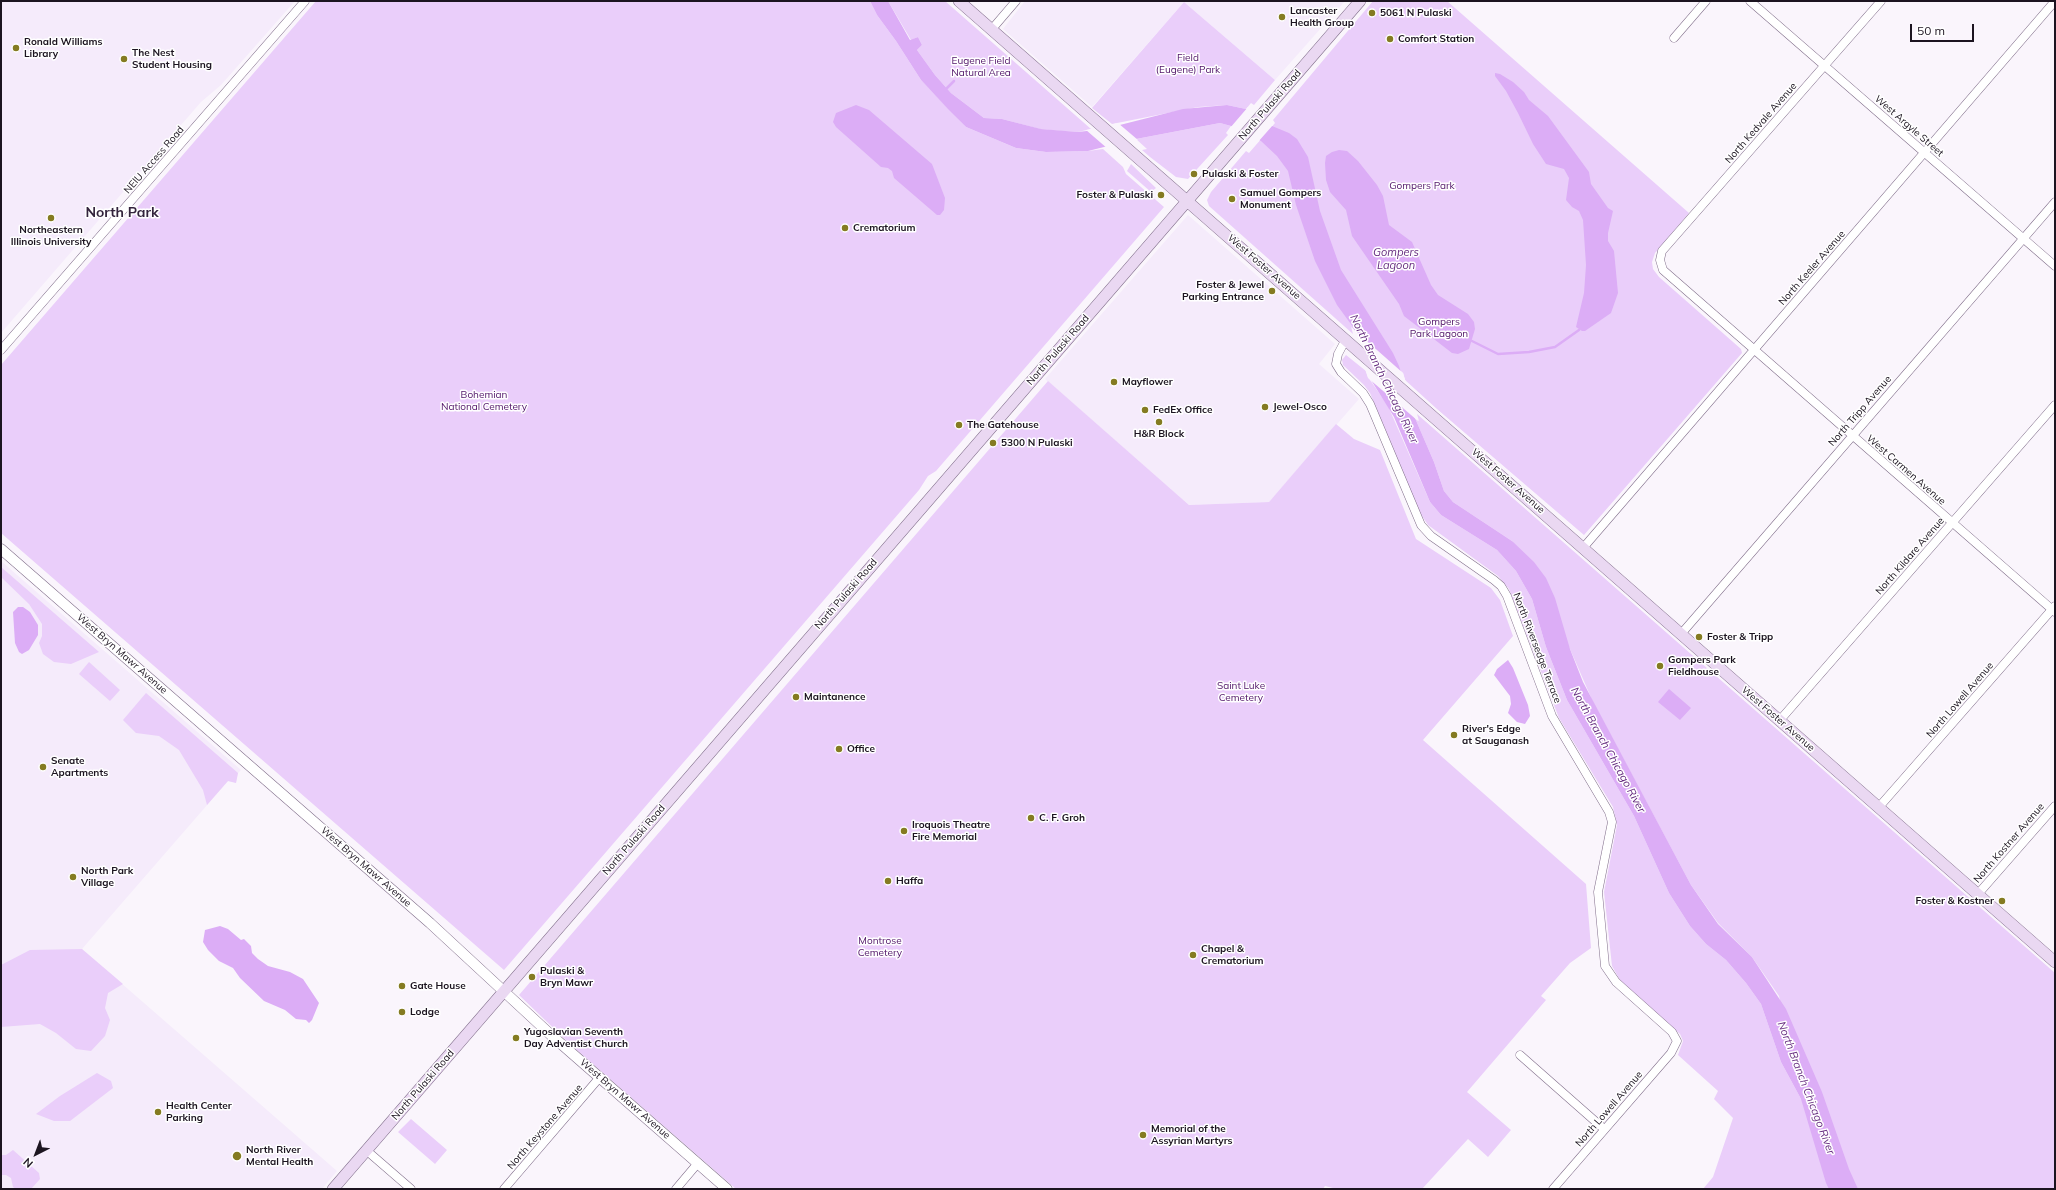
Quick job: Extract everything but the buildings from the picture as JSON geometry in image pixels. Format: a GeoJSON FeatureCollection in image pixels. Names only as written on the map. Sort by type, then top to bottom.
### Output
{"type":"FeatureCollection","features":[{"type":"Feature","properties":{"kind":"main road","name":"West Foster Avenue"},"geometry":{"type":"LineString","coordinates":[[960,1],[2055,962]]}},
{"type":"Feature","properties":{"kind":"main road","name":"North Pulaski Road"},"geometry":{"type":"LineString","coordinates":[[333,1189],[1360,1]]}},
{"type":"Feature","properties":{"kind":"street","name":"NEIU Access Road"},"geometry":{"type":"LineString","coordinates":[[1,350],[305,1]]}},
{"type":"Feature","properties":{"kind":"street"},"geometry":{"type":"LineString","coordinates":[[992,29],[1016,1]]}},
{"type":"Feature","properties":{"kind":"street"},"geometry":{"type":"LineString","coordinates":[[1674,38],[1706,1]]}},
{"type":"Feature","properties":{"kind":"street","name":"West Argyle Street"},"geometry":{"type":"LineString","coordinates":[[1750,1],[2055,266]]}},
{"type":"Feature","properties":{"kind":"street","name":"North Kedvale Avenue"},"geometry":{"type":"LineString","coordinates":[[1660,260],[1662,251],[1881,1]]}},
{"type":"Feature","properties":{"kind":"street","name":"North Keeler Avenue"},"geometry":{"type":"LineString","coordinates":[[1583,548],[2055,1]]}},
{"type":"Feature","properties":{"kind":"street","name":"North Tripp Avenue"},"geometry":{"type":"LineString","coordinates":[[1681,634],[2055,202]]}},
{"type":"Feature","properties":{"kind":"street","name":"West Carmen Avenue"},"geometry":{"type":"LineString","coordinates":[[1660,260],[1663,270],[1952,523],[2054,609]]}},
{"type":"Feature","properties":{"kind":"street","name":"North Riversedge Terrace"},"geometry":{"type":"LineString","coordinates":[[1346,339],[1338,354],[1336,364],[1341,372],[1363,393],[1370,404],[1421,525],[1431,536],[1501,586],[1507,596],[1552,716],[1609,812],[1612,822],[1598,892],[1605,966],[1616,982],[1672,1032],[1677,1041]]}},
{"type":"Feature","properties":{"kind":"street","name":"North Kildare Avenue"},"geometry":{"type":"LineString","coordinates":[[1780,720],[2055,405]]}},
{"type":"Feature","properties":{"kind":"street","name":"West Bryn Mawr Avenue"},"geometry":{"type":"LineString","coordinates":[[1,549],[455,945],[504,991],[727,1189]]}},
{"type":"Feature","properties":{"kind":"street","name":"North Lowell Avenue"},"geometry":{"type":"LineString","coordinates":[[1879,807],[2054,609]]}},
{"type":"Feature","properties":{"kind":"street","name":"North Kostner Avenue"},"geometry":{"type":"LineString","coordinates":[[1978,894],[2055,806]]}},
{"type":"Feature","properties":{"kind":"street","name":"North Lowell Avenue"},"geometry":{"type":"LineString","coordinates":[[1553,1189],[1671,1053],[1677,1041]]}},
{"type":"Feature","properties":{"kind":"street"},"geometry":{"type":"LineString","coordinates":[[1520,1055],[1604,1129]]}},
{"type":"Feature","properties":{"kind":"street","name":"North Keystone Avenue"},"geometry":{"type":"LineString","coordinates":[[504,1189],[600,1077]]}},
{"type":"Feature","properties":{"kind":"street"},"geometry":{"type":"LineString","coordinates":[[366,1150],[411,1189]]}},
{"type":"Feature","properties":{"kind":"street"},"geometry":{"type":"LineString","coordinates":[[676,1189],[698,1164]]}},
{"type":"Feature","properties":{"kind":"shaded area","name":"Northeastern Illinois University"},"geometry":{"type":"Polygon","coordinates":[[[1,1],[295,1],[221,85],[201,102],[1,333],[1,1]]]}},
{"type":"Feature","properties":{"kind":"shaded area"},"geometry":{"type":"Polygon","coordinates":[[[1025,1],[1345,1],[1275,80],[1184,2],[1092,107],[1003,29],[1025,1]]]}},
{"type":"Feature","properties":{"kind":"shaded area"},"geometry":{"type":"Polygon","coordinates":[[[1188,215],[1335,344],[1319,364],[1359,399],[1269,502],[1189,505],[1045,379],[1188,215]]]}},
{"type":"Feature","properties":{"kind":"shaded area","name":"North Park Village"},"geometry":{"type":"Polygon","coordinates":[[[1,561],[241,770],[238,773],[236,783],[228,781],[82,949],[337,1171],[322,1189],[1,1189],[1,561]]]}},
{"type":"Feature","properties":{"kind":"green space","name":"Bohemian National Cemetery"},"geometry":{"type":"Polygon","coordinates":[[[316,1],[870,1],[877,15],[921,80],[966,127],[1016,148],[1046,152],[1088,151],[1103,149],[1123,167],[1126,174],[1164,207],[936,471],[928,476],[919,490],[504,970],[1,533],[1,365],[316,1]]]}},
{"type":"Feature","properties":{"kind":"green space","name":"Eugene Field Natural Area"},"geometry":{"type":"Polygon","coordinates":[[[888,1],[945,1],[1091,129],[1078,132],[1040,129],[1002,119],[984,118],[951,93],[935,75],[917,50],[922,45],[918,37],[911,40],[888,1]]]}},
{"type":"Feature","properties":{"kind":"green space","name":"Gompers Park"},"geometry":{"type":"Polygon","coordinates":[[[1373,1],[1447,1],[1689,213],[1655,253],[1652,262],[1653,269],[1659,277],[1741,349],[1742,353],[1584,535],[1437,409],[1405,380],[1403,373],[1352,328],[1353,334],[1209,206],[1207,200],[1211,192],[1246,151],[1249,153],[1275,123],[1273,120],[1373,1]]]}},
{"type":"Feature","properties":{"kind":"green space","name":"Field (Eugene) Park"},"geometry":{"type":"Polygon","coordinates":[[[1184,2],[1275,80],[1254,105],[1251,103],[1246,109],[1227,105],[1198,107],[1112,124],[1092,108],[1184,2]]]}},
{"type":"Feature","properties":{"kind":"green space"},"geometry":{"type":"Polygon","coordinates":[[[1220,123],[1231,126],[1226,133],[1228,135],[1188,179],[1176,177],[1150,157],[1142,150],[1147,149],[1136,139],[1220,123]]]}},
{"type":"Feature","properties":{"kind":"green space"},"geometry":{"type":"Polygon","coordinates":[[[1131,164],[1156,188],[1151,192],[1127,171],[1131,164]]]}},
{"type":"Feature","properties":{"kind":"green space"},"geometry":{"type":"Polygon","coordinates":[[[1346,355],[1366,371],[1368,377],[1388,406],[1430,502],[1441,515],[1497,550],[1516,571],[1532,599],[1546,647],[1567,700],[1634,816],[1669,893],[1690,926],[1706,944],[1726,960],[1746,983],[1761,1004],[1781,1062],[1801,1099],[1779,996],[1752,957],[1718,923],[1691,885],[1593,702],[1570,649],[1512,541],[1453,502],[1444,491],[1434,462],[1415,418],[1419,421],[1417,414],[2055,973],[2055,1189],[1703,1189],[1713,1177],[1733,1118],[1714,1099],[1718,1091],[1678,1055],[1683,1041],[1680,1034],[1620,980],[1612,966],[1604,892],[1617,825],[1613,807],[1559,718],[1509,589],[1498,576],[1428,525],[1420,513],[1370,393],[1364,385],[1343,365],[1342,360],[1346,355]]]}},
{"type":"Feature","properties":{"kind":"green space"},"geometry":{"type":"Polygon","coordinates":[[[1048,381],[1189,505],[1269,502],[1336,424],[1354,439],[1380,450],[1416,539],[1491,588],[1500,600],[1513,636],[1423,740],[1586,884],[1591,948],[1570,963],[1541,996],[1546,1000],[1467,1092],[1511,1130],[1488,1157],[1468,1139],[1422,1189],[1337,1189],[1325,1186],[1323,1189],[736,1189],[570,1044],[519,995],[1048,381]]]}},
{"type":"Feature","properties":{"kind":"green space"},"geometry":{"type":"Polygon","coordinates":[[[1,567],[99,652],[71,664],[54,662],[43,654],[39,643],[42,636],[42,624],[29,604],[1,577],[1,567]]]}},
{"type":"Feature","properties":{"kind":"green space"},"geometry":{"type":"Polygon","coordinates":[[[89,662],[120,690],[110,701],[79,674],[89,662]]]}},
{"type":"Feature","properties":{"kind":"green space"},"geometry":{"type":"Polygon","coordinates":[[[146,693],[238,773],[236,783],[228,781],[207,805],[203,790],[179,750],[159,736],[136,733],[123,720],[146,693]]]}},
{"type":"Feature","properties":{"kind":"green space"},"geometry":{"type":"Polygon","coordinates":[[[82,949],[123,984],[108,993],[105,1008],[110,1020],[105,1036],[91,1051],[76,1049],[56,1033],[40,1024],[1,1027],[1,965],[30,950],[82,949]]]}},
{"type":"Feature","properties":{"kind":"green space"},"geometry":{"type":"Polygon","coordinates":[[[97,1073],[111,1081],[113,1088],[70,1121],[54,1121],[36,1114],[60,1096],[97,1073]]]}},
{"type":"Feature","properties":{"kind":"green space"},"geometry":{"type":"Polygon","coordinates":[[[411,1119],[447,1150],[435,1164],[398,1132],[411,1119]]]}},
{"type":"Feature","properties":{"kind":"green space"},"geometry":{"type":"Polygon","coordinates":[[[13,1150],[39,1173],[40,1179],[31,1189],[16,1189],[13,1187],[11,1178],[6,1175],[1,1175],[1,1155],[6,1155],[13,1150]]]}},
{"type":"Feature","properties":{"kind":"water","name":"North Branch Chicago River"},"geometry":{"type":"Polygon","coordinates":[[[870,1],[888,1],[910,40],[918,37],[922,45],[917,50],[935,75],[951,93],[984,118],[1002,119],[1041,129],[1078,132],[1104,129],[1183,109],[1227,105],[1246,109],[1272,126],[1289,133],[1297,139],[1308,157],[1320,211],[1341,270],[1393,353],[1399,366],[1415,418],[1434,462],[1444,491],[1453,502],[1512,541],[1534,562],[1546,578],[1555,598],[1570,649],[1583,682],[1691,885],[1718,924],[1752,957],[1786,1009],[1822,1092],[1849,1169],[1858,1189],[1829,1189],[1801,1099],[1781,1062],[1761,1004],[1746,983],[1726,960],[1706,944],[1690,926],[1669,893],[1634,816],[1567,700],[1546,647],[1532,599],[1516,571],[1497,550],[1441,515],[1430,502],[1394,417],[1371,380],[1353,327],[1337,305],[1315,261],[1296,205],[1288,171],[1277,156],[1261,141],[1231,126],[1220,123],[1136,139],[1088,151],[1046,152],[1016,148],[966,127],[948,109],[921,80],[877,15],[870,1]]]}},
{"type":"Feature","properties":{"kind":"water"},"geometry":{"type":"Polygon","coordinates":[[[1495,73],[1500,74],[1513,82],[1524,92],[1529,100],[1548,116],[1589,172],[1591,184],[1608,208],[1613,211],[1608,233],[1608,241],[1614,251],[1618,293],[1611,313],[1585,331],[1582,331],[1576,327],[1584,293],[1586,265],[1583,220],[1579,211],[1572,207],[1566,200],[1569,178],[1564,169],[1546,164],[1533,144],[1506,91],[1495,76],[1495,73]]]}},
{"type":"Feature","properties":{"kind":"water"},"geometry":{"type":"Polygon","coordinates":[[[856,105],[869,110],[932,164],[945,198],[944,210],[940,215],[937,215],[894,178],[892,171],[888,168],[881,167],[836,127],[833,122],[836,113],[856,105]]]}},
{"type":"Feature","properties":{"kind":"water","name":"Gompers Lagoon"},"geometry":{"type":"Polygon","coordinates":[[[1339,150],[1347,151],[1358,161],[1377,185],[1383,196],[1389,225],[1412,242],[1431,285],[1438,295],[1468,314],[1474,322],[1475,329],[1469,349],[1458,354],[1452,353],[1404,316],[1399,304],[1352,236],[1346,210],[1330,192],[1326,180],[1326,156],[1339,150]]]}},
{"type":"Feature","properties":{"kind":"water"},"geometry":{"type":"Polygon","coordinates":[[[18,607],[23,607],[30,612],[38,625],[38,635],[29,650],[22,654],[19,652],[15,643],[13,612],[18,607]]]}},
{"type":"Feature","properties":{"kind":"water"},"geometry":{"type":"Polygon","coordinates":[[[1508,660],[1513,668],[1528,705],[1530,716],[1525,724],[1517,722],[1508,713],[1511,704],[1510,696],[1494,675],[1497,669],[1508,660]]]}},
{"type":"Feature","properties":{"kind":"water"},"geometry":{"type":"Polygon","coordinates":[[[1669,689],[1691,708],[1680,720],[1658,702],[1669,689]]]}},
{"type":"Feature","properties":{"kind":"water"},"geometry":{"type":"Polygon","coordinates":[[[220,926],[228,929],[241,940],[244,939],[251,946],[252,953],[268,966],[290,972],[303,979],[319,1003],[312,1020],[309,1023],[306,1020],[296,1019],[285,1010],[264,1001],[240,978],[233,968],[219,961],[208,950],[203,942],[205,930],[220,926]]]}},
{"type":"Feature","properties":{"kind":"pier"},"geometry":{"type":"Polygon","coordinates":[[[1248,107],[1263,120],[1273,125],[1258,142],[1230,128],[1248,107]]]}},
{"type":"Feature","properties":{"kind":"pier"},"geometry":{"type":"Polygon","coordinates":[[[1118,123],[1138,140],[1108,149],[1086,130],[1118,123]]]}},
{"type":"Feature","properties":{"kind":"pier"},"geometry":{"type":"Polygon","coordinates":[[[1351,327],[1403,373],[1418,421],[1368,378],[1351,327]]]}},
{"type":"Feature","properties":{"kind":"waterway"},"geometry":{"type":"LineString","coordinates":[[945,90],[954,81]]}},
{"type":"Feature","properties":{"kind":"waterway"},"geometry":{"type":"LineString","coordinates":[[1472,341],[1498,354],[1529,352],[1555,347],[1579,330]]}},
{"type":"Feature","properties":{"kind":"place","name":"5061 N Pulaski"},"geometry":{"type":"Point","coordinates":[1372,13]}},
{"type":"Feature","properties":{"kind":"place","name":"Lancaster Health Group"},"geometry":{"type":"Point","coordinates":[1282,17]}},
{"type":"Feature","properties":{"kind":"place","name":"Comfort Station"},"geometry":{"type":"Point","coordinates":[1390,39]}},
{"type":"Feature","properties":{"kind":"place","name":"Ronald Williams Library"},"geometry":{"type":"Point","coordinates":[16,48]}},
{"type":"Feature","properties":{"kind":"place","name":"The Nest Student Housing"},"geometry":{"type":"Point","coordinates":[124,59]}},
{"type":"Feature","properties":{"kind":"place","name":"Pulaski & Foster"},"geometry":{"type":"Point","coordinates":[1194,174]}},
{"type":"Feature","properties":{"kind":"place","name":"Foster & Pulaski"},"geometry":{"type":"Point","coordinates":[1161,195]}},
{"type":"Feature","properties":{"kind":"place","name":"Samuel Gompers Monument"},"geometry":{"type":"Point","coordinates":[1232,199]}},
{"type":"Feature","properties":{"kind":"place","name":"Northeastern Illinois University"},"geometry":{"type":"Point","coordinates":[51,218]}},
{"type":"Feature","properties":{"kind":"place","name":"Crematorium"},"geometry":{"type":"Point","coordinates":[845,228]}},
{"type":"Feature","properties":{"kind":"place","name":"Foster & Jewel Parking Entrance"},"geometry":{"type":"Point","coordinates":[1272,291]}},
{"type":"Feature","properties":{"kind":"place","name":"Mayflower"},"geometry":{"type":"Point","coordinates":[1114,382]}},
{"type":"Feature","properties":{"kind":"place","name":"Jewel-Osco"},"geometry":{"type":"Point","coordinates":[1265,407]}},
{"type":"Feature","properties":{"kind":"place","name":"FedEx Office"},"geometry":{"type":"Point","coordinates":[1145,410]}},
{"type":"Feature","properties":{"kind":"place","name":"H&R Block"},"geometry":{"type":"Point","coordinates":[1159,422]}},
{"type":"Feature","properties":{"kind":"place","name":"The Gatehouse"},"geometry":{"type":"Point","coordinates":[959,425]}},
{"type":"Feature","properties":{"kind":"place","name":"5300 N Pulaski"},"geometry":{"type":"Point","coordinates":[993,443]}},
{"type":"Feature","properties":{"kind":"place","name":"Foster & Tripp"},"geometry":{"type":"Point","coordinates":[1699,637]}},
{"type":"Feature","properties":{"kind":"place","name":"Gompers Park Fieldhouse"},"geometry":{"type":"Point","coordinates":[1660,666]}},
{"type":"Feature","properties":{"kind":"place","name":"Maintanence"},"geometry":{"type":"Point","coordinates":[796,697]}},
{"type":"Feature","properties":{"kind":"place","name":"River's Edge at Sauganash"},"geometry":{"type":"Point","coordinates":[1454,735]}},
{"type":"Feature","properties":{"kind":"place","name":"Office"},"geometry":{"type":"Point","coordinates":[839,749]}},
{"type":"Feature","properties":{"kind":"place","name":"Senate Apartments"},"geometry":{"type":"Point","coordinates":[43,767]}},
{"type":"Feature","properties":{"kind":"place","name":"C. F. Groh"},"geometry":{"type":"Point","coordinates":[1031,818]}},
{"type":"Feature","properties":{"kind":"place","name":"Iroquois Theatre Fire Memorial"},"geometry":{"type":"Point","coordinates":[904,831]}},
{"type":"Feature","properties":{"kind":"place","name":"North Park Village"},"geometry":{"type":"Point","coordinates":[73,877]}},
{"type":"Feature","properties":{"kind":"place","name":"Haffa"},"geometry":{"type":"Point","coordinates":[888,881]}},
{"type":"Feature","properties":{"kind":"place","name":"Foster & Kostner"},"geometry":{"type":"Point","coordinates":[2002,901]}},
{"type":"Feature","properties":{"kind":"place","name":"Chapel & Crematorium"},"geometry":{"type":"Point","coordinates":[1193,955]}},
{"type":"Feature","properties":{"kind":"place","name":"Pulaski & Bryn Mawr"},"geometry":{"type":"Point","coordinates":[532,977]}},
{"type":"Feature","properties":{"kind":"place","name":"Gate House"},"geometry":{"type":"Point","coordinates":[402,986]}},
{"type":"Feature","properties":{"kind":"place","name":"Lodge"},"geometry":{"type":"Point","coordinates":[402,1012]}},
{"type":"Feature","properties":{"kind":"place","name":"Yugoslavian Seventh Day Adventist Church"},"geometry":{"type":"Point","coordinates":[516,1038]}},
{"type":"Feature","properties":{"kind":"place","name":"Health Center Parking"},"geometry":{"type":"Point","coordinates":[158,1112]}},
{"type":"Feature","properties":{"kind":"place","name":"Memorial of the Assyrian Martyrs"},"geometry":{"type":"Point","coordinates":[1143,1135]}},
{"type":"Feature","properties":{"kind":"place","name":"North River Mental Health"},"geometry":{"type":"Point","coordinates":[237,1156]}},
{"type":"Feature","properties":{"kind":"district","name":"North Park"},"geometry":{"type":"Point","coordinates":[122,213]}},
{"type":"Feature","properties":{"kind":"park label","name":"Gompers Park Lagoon"},"geometry":{"type":"Point","coordinates":[1439,328]}},
{"type":"Feature","properties":{"kind":"park label","name":"Saint Luke Cemetery"},"geometry":{"type":"Point","coordinates":[1241,692]}},
{"type":"Feature","properties":{"kind":"park label","name":"Montrose Cemetery"},"geometry":{"type":"Point","coordinates":[880,946]}}]}
